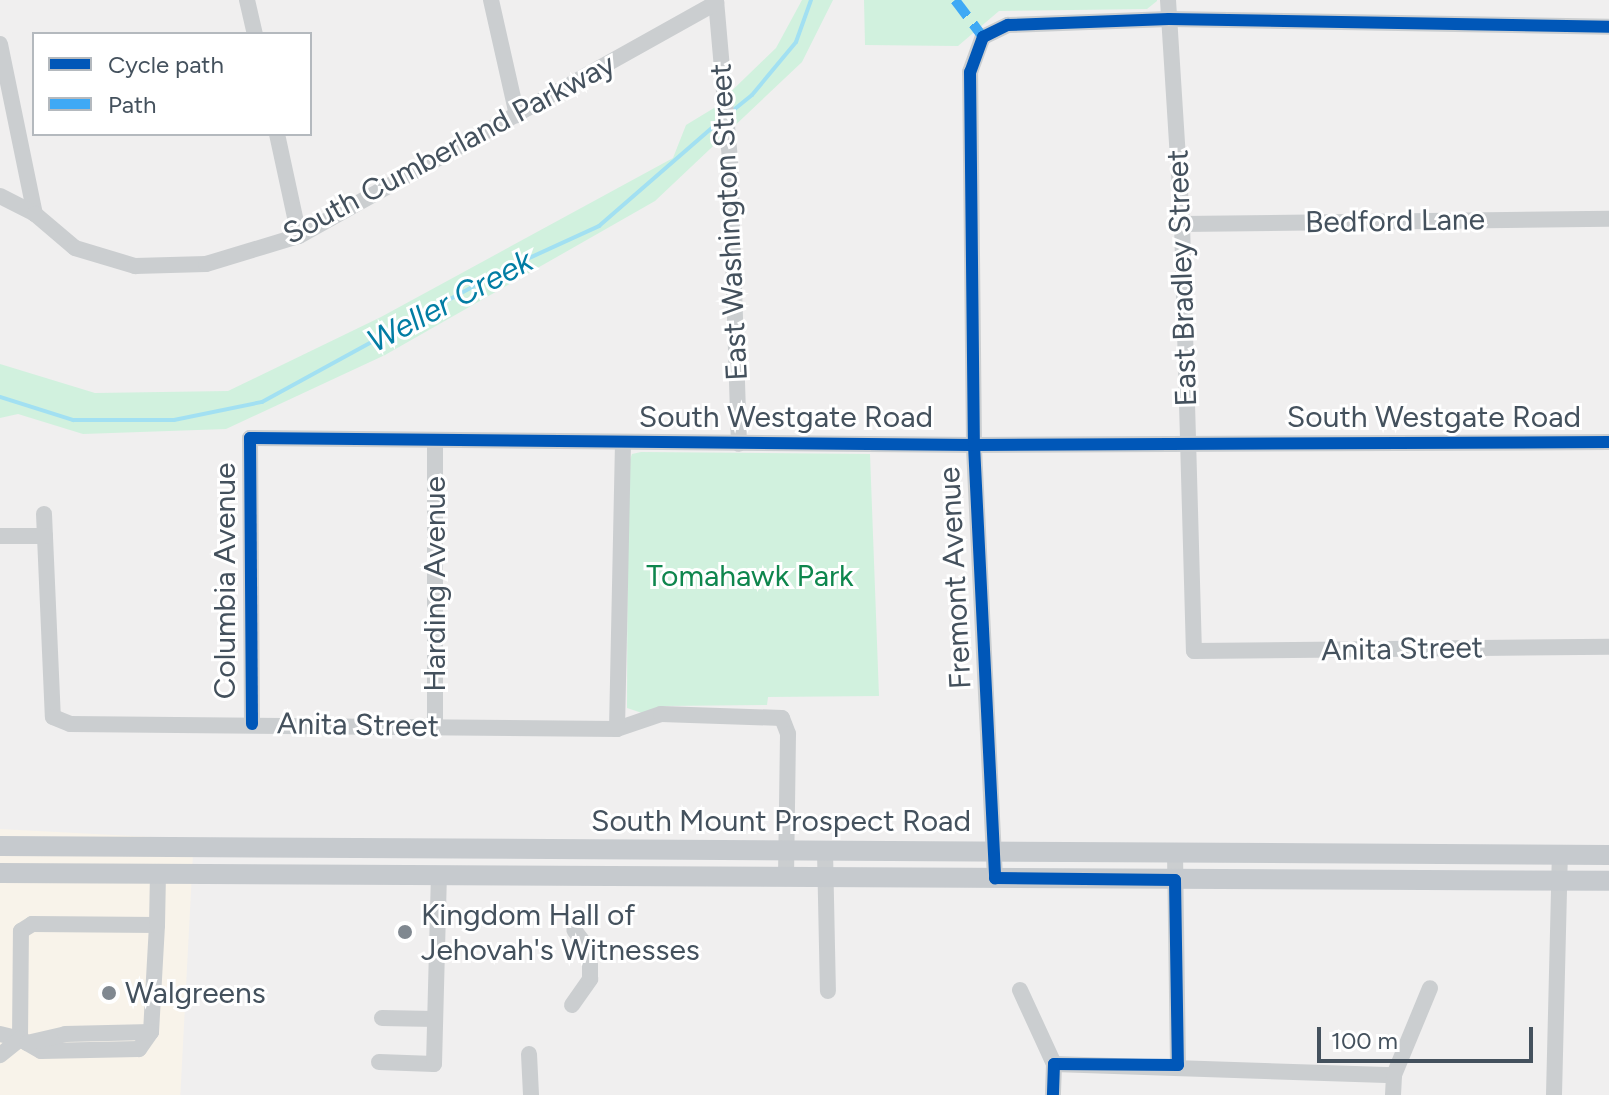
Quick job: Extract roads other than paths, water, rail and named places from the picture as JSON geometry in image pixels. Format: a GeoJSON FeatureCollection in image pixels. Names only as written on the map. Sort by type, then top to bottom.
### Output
{"type":"FeatureCollection","features":[{"type":"Feature","properties":{"kind":"main road"},"geometry":{"type":"LineString","coordinates":[[0,839],[58,847]]}},
{"type":"Feature","properties":{"kind":"main road","name":"South Mount Prospect Road"},"geometry":{"type":"LineString","coordinates":[[0,846],[1609,855]]}},
{"type":"Feature","properties":{"kind":"main road","name":"South Mount Prospect Road"},"geometry":{"type":"LineString","coordinates":[[0,873],[1609,881]]}},
{"type":"Feature","properties":{"kind":"street"},"geometry":{"type":"LineString","coordinates":[[247,0],[255,32]]}},
{"type":"Feature","properties":{"kind":"street"},"geometry":{"type":"LineString","coordinates":[[491,0],[517,115]]}},
{"type":"Feature","properties":{"kind":"street","name":"East Bradley Street"},"geometry":{"type":"LineString","coordinates":[[1168,0],[1182,224],[1194,651]]}},
{"type":"Feature","properties":{"kind":"street","name":"South Cumberland Parkway"},"geometry":{"type":"LineString","coordinates":[[0,196],[35,214],[75,248],[135,266],[206,264],[299,236],[716,1]]}},
{"type":"Feature","properties":{"kind":"street","name":"East Washington Street"},"geometry":{"type":"LineString","coordinates":[[716,1],[730,159],[739,444]]}},
{"type":"Feature","properties":{"kind":"street"},"geometry":{"type":"LineString","coordinates":[[1169,19],[1609,27]]}},
{"type":"Feature","properties":{"kind":"street","name":"Fremont Avenue"},"geometry":{"type":"LineString","coordinates":[[995,878],[974,445],[970,72],[983,37],[1008,25],[1169,19]]}},
{"type":"Feature","properties":{"kind":"street"},"geometry":{"type":"LineString","coordinates":[[0,44],[35,214]]}},
{"type":"Feature","properties":{"kind":"street"},"geometry":{"type":"LineString","coordinates":[[277,136],[299,236]]}},
{"type":"Feature","properties":{"kind":"street","name":"Bedford Lane"},"geometry":{"type":"LineString","coordinates":[[1182,224],[1609,219]]}},
{"type":"Feature","properties":{"kind":"street","name":"South Westgate Road"},"geometry":{"type":"LineString","coordinates":[[250,438],[974,445],[1609,442]]}},
{"type":"Feature","properties":{"kind":"street","name":"Columbia Avenue"},"geometry":{"type":"LineString","coordinates":[[250,438],[252,724]]}},
{"type":"Feature","properties":{"kind":"street","name":"Harding Avenue"},"geometry":{"type":"LineString","coordinates":[[435,441],[435,726]]}},
{"type":"Feature","properties":{"kind":"street"},"geometry":{"type":"LineString","coordinates":[[617,729],[623,442]]}},
{"type":"Feature","properties":{"kind":"street"},"geometry":{"type":"LineString","coordinates":[[0,536],[45,536],[44,514]]}},
{"type":"Feature","properties":{"kind":"street","name":"Anita Street"},"geometry":{"type":"LineString","coordinates":[[45,536],[53,717],[70,724],[617,729],[661,714],[782,718],[788,734],[787,851]]}},
{"type":"Feature","properties":{"kind":"street","name":"Anita Street"},"geometry":{"type":"LineString","coordinates":[[1194,651],[1609,647]]}},
{"type":"Feature","properties":{"kind":"street"},"geometry":{"type":"LineString","coordinates":[[786,877],[787,851]]}},
{"type":"Feature","properties":{"kind":"street"},"geometry":{"type":"LineString","coordinates":[[825,851],[828,991]]}},
{"type":"Feature","properties":{"kind":"street"},"geometry":{"type":"LineString","coordinates":[[1175,852],[1178,1065]]}},
{"type":"Feature","properties":{"kind":"street"},"geometry":{"type":"LineString","coordinates":[[1554,1095],[1560,855]]}},
{"type":"Feature","properties":{"kind":"street"},"geometry":{"type":"LineString","coordinates":[[0,1034],[24,1041],[41,1051],[139,1049],[151,1032],[158,873]]}},
{"type":"Feature","properties":{"kind":"street"},"geometry":{"type":"LineString","coordinates":[[379,1062],[434,1064],[439,875]]}},
{"type":"Feature","properties":{"kind":"street"},"geometry":{"type":"LineString","coordinates":[[24,1041],[21,931],[32,924],[157,925]]}},
{"type":"Feature","properties":{"kind":"street"},"geometry":{"type":"LineString","coordinates":[[572,1005],[590,979],[590,951],[574,930]]}},
{"type":"Feature","properties":{"kind":"street"},"geometry":{"type":"LineString","coordinates":[[1393,1095],[1394,1075],[1430,988]]}},
{"type":"Feature","properties":{"kind":"street"},"geometry":{"type":"LineString","coordinates":[[1020,990],[1054,1064],[1053,1095]]}},
{"type":"Feature","properties":{"kind":"street"},"geometry":{"type":"LineString","coordinates":[[382,1018],[435,1019]]}},
{"type":"Feature","properties":{"kind":"street"},"geometry":{"type":"LineString","coordinates":[[0,1055],[24,1041]]}},
{"type":"Feature","properties":{"kind":"street"},"geometry":{"type":"LineString","coordinates":[[529,1054],[531,1095]]}},
{"type":"Feature","properties":{"kind":"street"},"geometry":{"type":"LineString","coordinates":[[1054,1064],[1178,1065],[1394,1075]]}},
{"type":"Feature","properties":{"kind":"waterway","name":"Weller Creek"},"geometry":{"type":"LineString","coordinates":[[731,112],[752,95],[796,42],[811,0]]}},
{"type":"Feature","properties":{"kind":"waterway","name":"Weller Creek"},"geometry":{"type":"LineString","coordinates":[[0,397],[73,420],[174,420],[262,402],[503,270],[599,226],[721,120]]}},
{"type":"Feature","properties":{"kind":"place","name":"Kingdom Hall of Jehovah's Witnesses"},"geometry":{"type":"Point","coordinates":[405,932]}},
{"type":"Feature","properties":{"kind":"place","name":"Walgreens"},"geometry":{"type":"Point","coordinates":[109,993]}},
{"type":"Feature","properties":{"kind":"park label","name":"Tomahawk Park"},"geometry":{"type":"Point","coordinates":[750,576]}}]}
